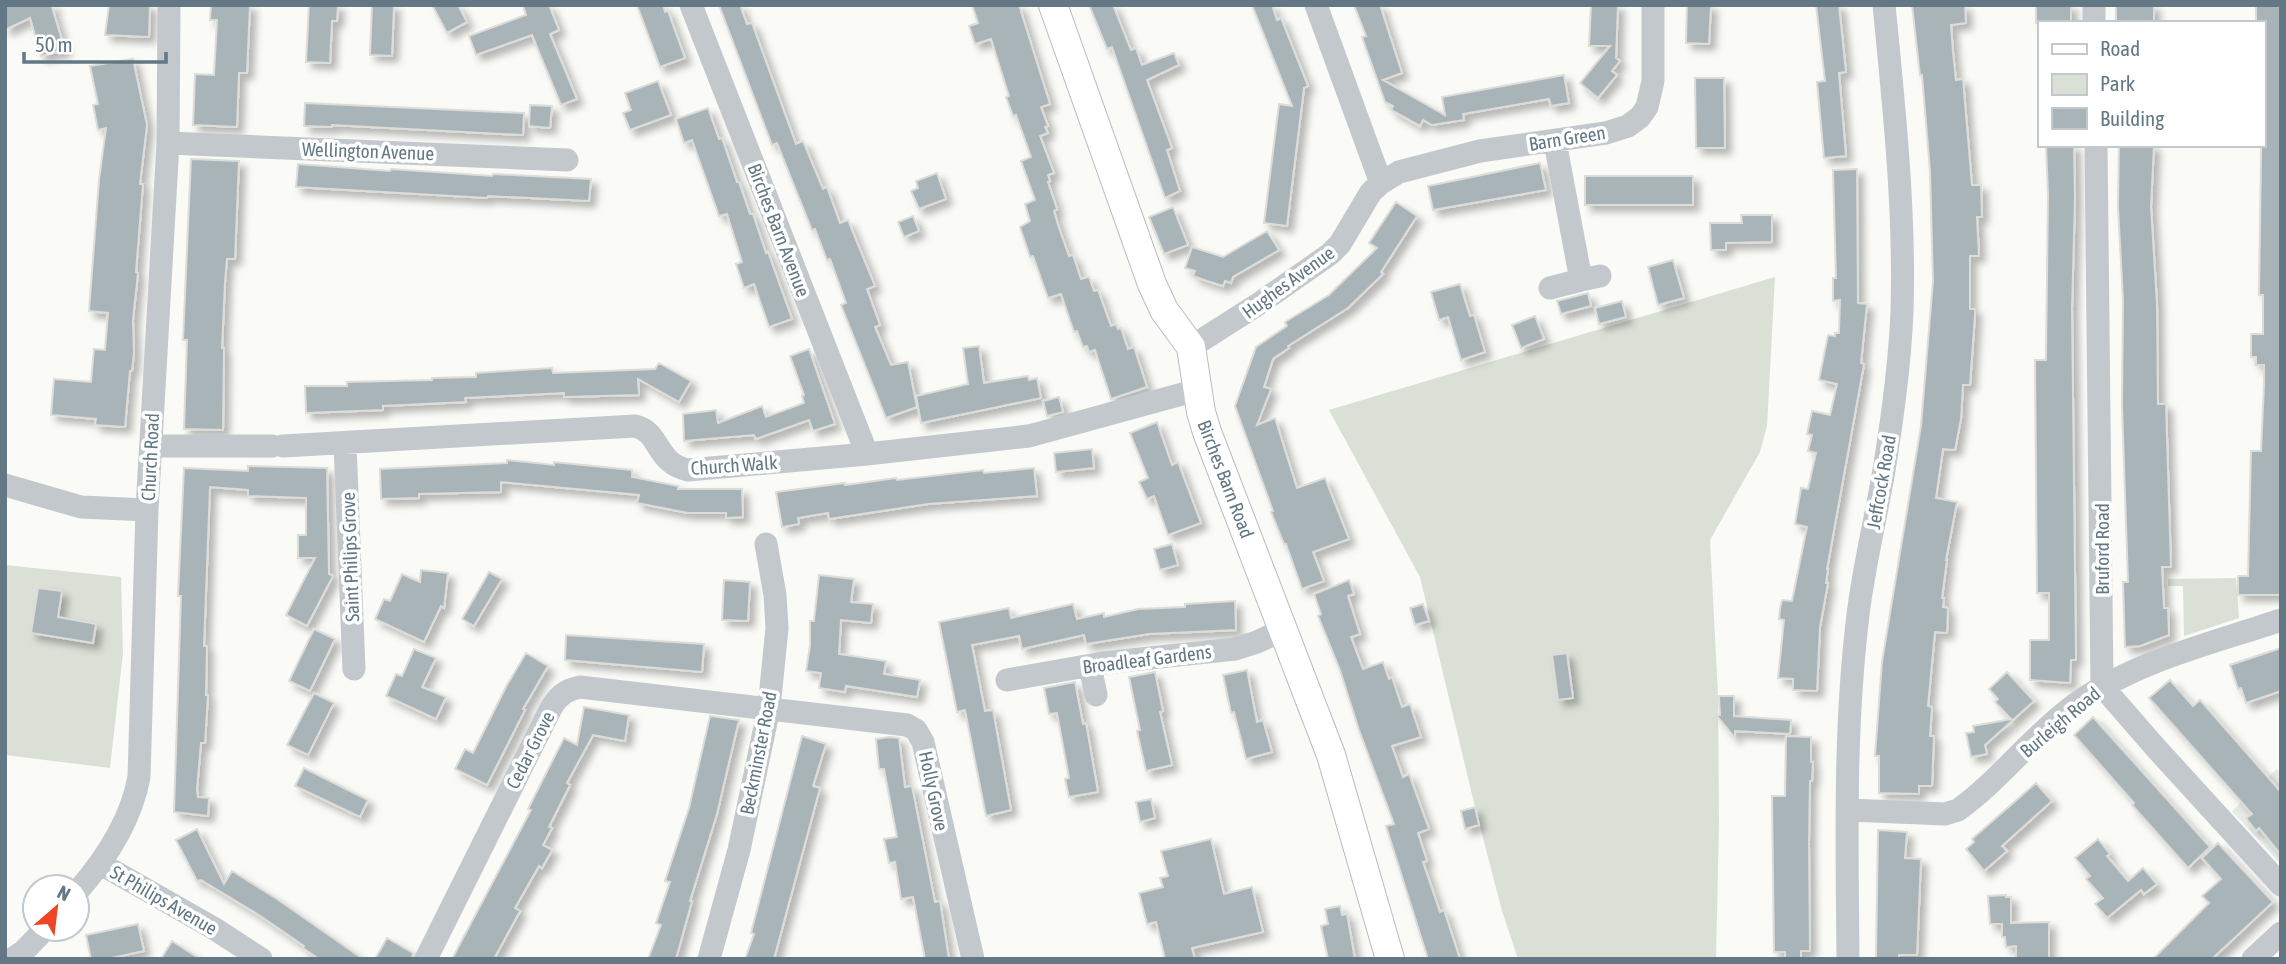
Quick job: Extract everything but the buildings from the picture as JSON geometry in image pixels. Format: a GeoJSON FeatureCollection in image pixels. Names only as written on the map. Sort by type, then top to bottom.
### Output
{"type":"FeatureCollection","features":[{"type":"Feature","properties":{"kind":"main road","name":"Birches Barn Road"},"geometry":{"type":"LineString","coordinates":[[1053,5],[1152,284],[1164,310],[1191,347],[1207,432],[1331,755],[1390,959]]}},
{"type":"Feature","properties":{"kind":"street","name":"Church Road"},"geometry":{"type":"LineString","coordinates":[[91,876],[101,864],[132,802],[139,777],[147,510],[168,143],[169,5]]}},
{"type":"Feature","properties":{"kind":"street","name":"Birches Barn Avenue"},"geometry":{"type":"LineString","coordinates":[[691,5],[867,454]]}},
{"type":"Feature","properties":{"kind":"street"},"geometry":{"type":"LineString","coordinates":[[1316,5],[1381,183]]}},
{"type":"Feature","properties":{"kind":"street","name":"Barn Green"},"geometry":{"type":"LineString","coordinates":[[1381,183],[1399,172],[1480,151],[1555,142],[1606,133],[1628,126],[1640,117],[1647,107],[1653,81],[1653,5]]}},
{"type":"Feature","properties":{"kind":"street","name":"Jeffcock Road"},"geometry":{"type":"LineString","coordinates":[[1848,959],[1848,737],[1858,614],[1885,464],[1902,312],[1899,160],[1884,5]]}},
{"type":"Feature","properties":{"kind":"street"},"geometry":{"type":"LineString","coordinates":[[1550,288],[1591,278],[1555,142]]}},
{"type":"Feature","properties":{"kind":"street","name":"Wellington Avenue"},"geometry":{"type":"LineString","coordinates":[[168,143],[567,160]]}},
{"type":"Feature","properties":{"kind":"street","name":"Bruford Road"},"geometry":{"type":"LineString","coordinates":[[2096,147],[2102,685]]}},
{"type":"Feature","properties":{"kind":"street","name":"Hughes Avenue"},"geometry":{"type":"LineString","coordinates":[[1191,347],[1331,254],[1340,244],[1371,192],[1381,183]]}},
{"type":"Feature","properties":{"kind":"street","name":"Church Walk"},"geometry":{"type":"LineString","coordinates":[[150,446],[345,444],[635,426],[653,437],[666,459],[679,468],[688,470],[1029,436],[1197,390]]}},
{"type":"Feature","properties":{"kind":"street","name":"Saint Philips Grove"},"geometry":{"type":"LineString","coordinates":[[345,444],[353,675]]}},
{"type":"Feature","properties":{"kind":"street"},"geometry":{"type":"LineString","coordinates":[[5,485],[81,508],[147,510]]}},
{"type":"Feature","properties":{"kind":"street","name":"Beckminster Road"},"geometry":{"type":"LineString","coordinates":[[709,959],[739,850],[769,708],[777,628],[775,595],[766,544]]}},
{"type":"Feature","properties":{"kind":"street","name":"Burleigh Road"},"geometry":{"type":"LineString","coordinates":[[1848,810],[1945,814],[1958,810],[2070,708],[2102,685],[2132,671],[2281,620]]}},
{"type":"Feature","properties":{"kind":"street","name":"Broadleaf Gardens"},"geometry":{"type":"LineString","coordinates":[[1007,680],[1127,660],[1236,649],[1284,629]]}},
{"type":"Feature","properties":{"kind":"street"},"geometry":{"type":"LineString","coordinates":[[1090,666],[1096,695]]}},
{"type":"Feature","properties":{"kind":"street"},"geometry":{"type":"LineString","coordinates":[[2102,685],[2281,885]]}},
{"type":"Feature","properties":{"kind":"street","name":"Cedar Grove"},"geometry":{"type":"LineString","coordinates":[[426,959],[555,700],[564,692],[580,687],[769,708]]}},
{"type":"Feature","properties":{"kind":"street","name":"Holly Grove"},"geometry":{"type":"LineString","coordinates":[[769,708],[906,725],[916,730],[923,741],[973,959]]}},
{"type":"Feature","properties":{"kind":"street","name":"St Philips Avenue"},"geometry":{"type":"LineString","coordinates":[[101,864],[215,929],[261,959]]}},
{"type":"Feature","properties":{"kind":"street"},"geometry":{"type":"LineString","coordinates":[[2253,959],[2281,933]]}},
{"type":"Feature","properties":{"kind":"street"},"geometry":{"type":"LineString","coordinates":[[12,959],[32,943]]}},
{"type":"Feature","properties":{"kind":"shaded area"},"geometry":{"type":"Polygon","coordinates":[[[2277,769],[2281,774],[2281,864],[2232,811],[2277,769]]]}},
{"type":"Feature","properties":{"kind":"green space"},"geometry":{"type":"Polygon","coordinates":[[[1775,277],[1767,426],[1760,452],[1710,540],[1718,695],[1716,959],[1518,959],[1502,911],[1475,807],[1420,577],[1329,410],[1775,277]]]}},
{"type":"Feature","properties":{"kind":"green space"},"geometry":{"type":"Polygon","coordinates":[[[5,565],[121,577],[123,653],[110,768],[5,755],[5,565]]]}},
{"type":"Feature","properties":{"kind":"green space"},"geometry":{"type":"Polygon","coordinates":[[[2236,578],[2239,618],[2184,636],[2183,586],[2168,586],[2168,579],[2236,578]]]}}]}
